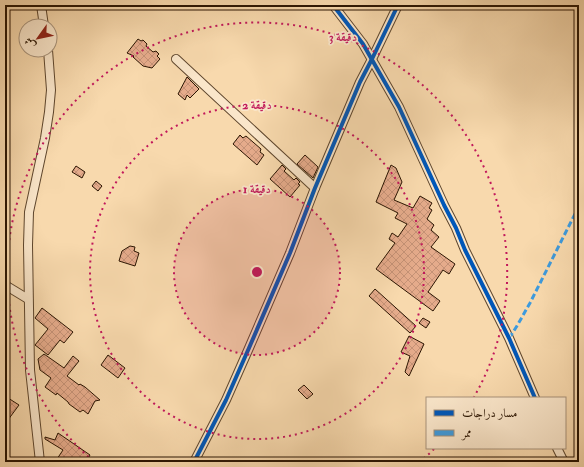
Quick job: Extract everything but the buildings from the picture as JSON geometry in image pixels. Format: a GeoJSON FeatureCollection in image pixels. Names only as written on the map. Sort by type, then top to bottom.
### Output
{"type":"FeatureCollection","features":[{"type":"Feature","properties":{"kind":"street"},"geometry":{"type":"LineString","coordinates":[[41,5],[43,18]]}},
{"type":"Feature","properties":{"kind":"street"},"geometry":{"type":"LineString","coordinates":[[333,5],[347,21],[372,59],[399,107],[465,250],[509,338],[535,397]]}},
{"type":"Feature","properties":{"kind":"street"},"geometry":{"type":"LineString","coordinates":[[194,462],[226,400],[290,253],[315,188],[360,82],[398,5]]}},
{"type":"Feature","properties":{"kind":"street"},"geometry":{"type":"LineString","coordinates":[[40,462],[30,370],[28,300],[29,212],[49,112],[51,90],[49,58]]}},
{"type":"Feature","properties":{"kind":"street"},"geometry":{"type":"LineString","coordinates":[[176,59],[315,188]]}},
{"type":"Feature","properties":{"kind":"street"},"geometry":{"type":"LineString","coordinates":[[5,285],[28,300]]}},
{"type":"Feature","properties":{"kind":"street"},"geometry":{"type":"LineString","coordinates":[[558,449],[564,462]]}},
{"type":"Feature","properties":{"kind":"marked path"},"geometry":{"type":"LineString","coordinates":[[509,338],[530,303],[579,206]]}},
{"type":"Feature","properties":{"kind":"cycle path"},"geometry":{"type":"LineString","coordinates":[[333,5],[363,44],[399,107],[465,250],[509,338],[535,397]]}},
{"type":"Feature","properties":{"kind":"cycle path"},"geometry":{"type":"LineString","coordinates":[[194,462],[226,400],[290,253],[315,188],[360,82],[398,5]]}}]}
